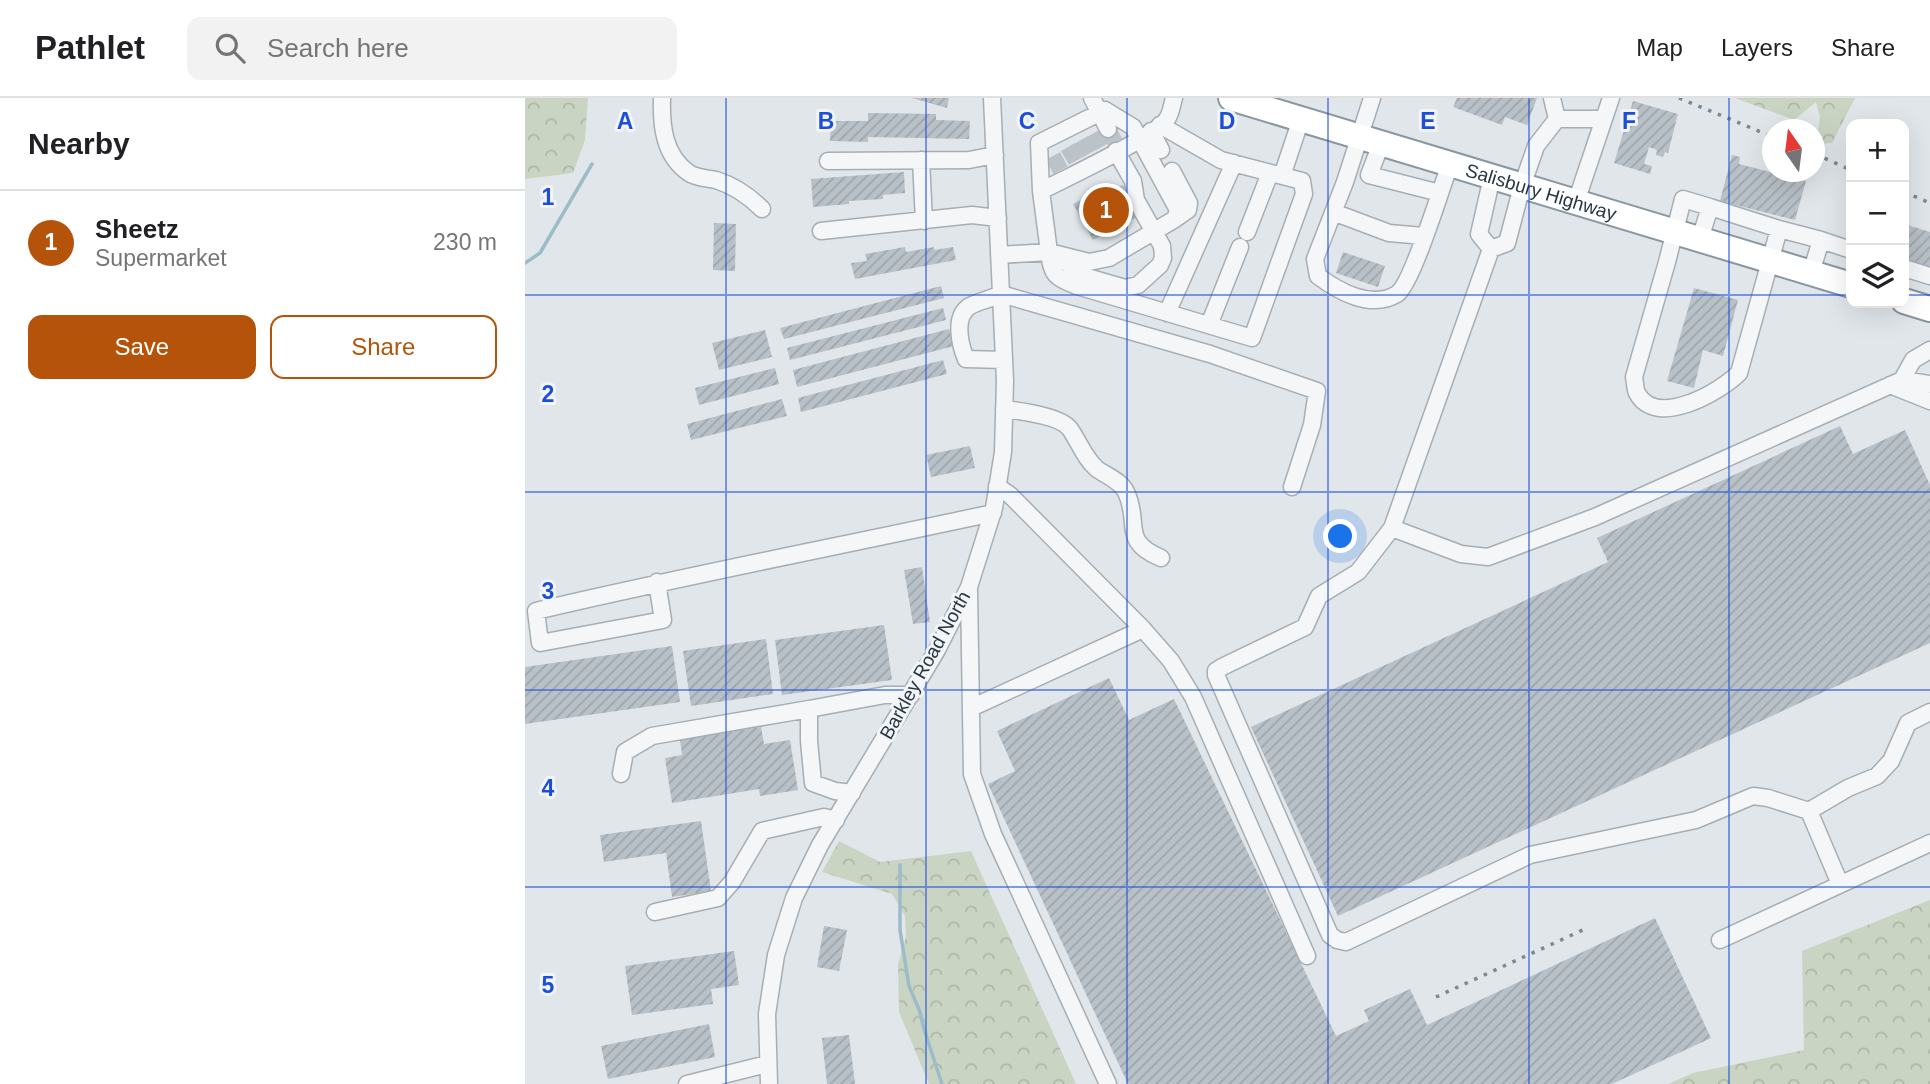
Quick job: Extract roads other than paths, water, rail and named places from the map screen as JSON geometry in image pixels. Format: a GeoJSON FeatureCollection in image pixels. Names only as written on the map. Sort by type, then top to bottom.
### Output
{"type":"FeatureCollection","features":[{"type":"Feature","properties":{"kind":"highway","name":"Salisbury Highway"},"geometry":{"type":"LineString","coordinates":[[1231,98],[1258,102],[1301,119],[1846,284]]}},
{"type":"Feature","properties":{"kind":"highway"},"geometry":{"type":"LineString","coordinates":[[1909,303],[1930,309]]}},
{"type":"Feature","properties":{"kind":"street"},"geometry":{"type":"LineString","coordinates":[[662,98],[663,129],[671,154],[690,174],[744,191],[762,208]]}},
{"type":"Feature","properties":{"kind":"street","name":"Barkley Road North"},"geometry":{"type":"LineString","coordinates":[[769,1084],[767,1014],[776,955],[794,898],[836,820],[937,650],[969,587],[993,513],[1003,452],[1004,360],[992,98]]}},
{"type":"Feature","properties":{"kind":"street"},"geometry":{"type":"LineString","coordinates":[[1041,191],[1063,174],[1092,141],[1105,110],[1133,127],[1150,131],[1221,160],[1302,181],[1304,194],[1252,338],[1058,279],[1051,270],[1054,254],[1041,191],[1039,143],[1045,140],[1092,141],[1150,131],[1167,120],[1174,98]]}},
{"type":"Feature","properties":{"kind":"street"},"geometry":{"type":"LineString","coordinates":[[1369,175],[1372,98]]}},
{"type":"Feature","properties":{"kind":"street"},"geometry":{"type":"LineString","coordinates":[[1552,98],[1557,119]]}},
{"type":"Feature","properties":{"kind":"street"},"geometry":{"type":"LineString","coordinates":[[1576,202],[1611,98]]}},
{"type":"Feature","properties":{"kind":"street"},"geometry":{"type":"LineString","coordinates":[[1209,325],[1244,239],[1301,119]]}},
{"type":"Feature","properties":{"kind":"street"},"geometry":{"type":"LineString","coordinates":[[1557,119],[1604,119]]}},
{"type":"Feature","properties":{"kind":"street"},"geometry":{"type":"LineString","coordinates":[[1557,119],[1536,146],[1507,243],[1492,249],[1392,528],[1358,572],[1319,596],[1305,627],[1216,670],[1216,675],[1330,935],[1337,940],[1346,942],[1530,855],[1696,820],[1753,796],[1768,797],[1809,811],[1840,884]]}},
{"type":"Feature","properties":{"kind":"street"},"geometry":{"type":"LineString","coordinates":[[1150,131],[1161,150]]}},
{"type":"Feature","properties":{"kind":"street"},"geometry":{"type":"LineString","coordinates":[[1150,131],[1178,211],[1175,219]]}},
{"type":"Feature","properties":{"kind":"street"},"geometry":{"type":"LineString","coordinates":[[1045,140],[1053,156]]}},
{"type":"Feature","properties":{"kind":"street"},"geometry":{"type":"LineString","coordinates":[[1370,140],[1349,169],[1315,259],[1318,275],[1337,290],[1371,301],[1397,293],[1406,283],[1450,164]]}},
{"type":"Feature","properties":{"kind":"street"},"geometry":{"type":"LineString","coordinates":[[1054,254],[1080,275],[1132,288],[1160,265],[1163,258],[1162,246],[1136,200],[1133,181],[1092,141]]}},
{"type":"Feature","properties":{"kind":"street"},"geometry":{"type":"LineString","coordinates":[[828,161],[969,160],[995,155]]}},
{"type":"Feature","properties":{"kind":"street"},"geometry":{"type":"LineString","coordinates":[[921,160],[924,220]]}},
{"type":"Feature","properties":{"kind":"street"},"geometry":{"type":"LineString","coordinates":[[1167,313],[1234,163]]}},
{"type":"Feature","properties":{"kind":"street"},"geometry":{"type":"LineString","coordinates":[[1349,169],[1440,193]]}},
{"type":"Feature","properties":{"kind":"street"},"geometry":{"type":"LineString","coordinates":[[999,255],[1054,254],[1089,262],[1109,258],[1188,210],[1189,203],[1173,171]]}},
{"type":"Feature","properties":{"kind":"street"},"geometry":{"type":"LineString","coordinates":[[1492,177],[1479,234],[1492,249]]}},
{"type":"Feature","properties":{"kind":"street"},"geometry":{"type":"LineString","coordinates":[[1779,229],[1739,373],[1726,386],[1700,400],[1662,408],[1648,404],[1637,393],[1634,377],[1682,199],[1846,248]]}},
{"type":"Feature","properties":{"kind":"street"},"geometry":{"type":"LineString","coordinates":[[1700,239],[1710,207]]}},
{"type":"Feature","properties":{"kind":"street"},"geometry":{"type":"LineString","coordinates":[[1333,212],[1389,233],[1424,236]]}},
{"type":"Feature","properties":{"kind":"street"},"geometry":{"type":"LineString","coordinates":[[821,231],[972,215],[998,218]]}},
{"type":"Feature","properties":{"kind":"street"},"geometry":{"type":"LineString","coordinates":[[1811,273],[1821,240]]}},
{"type":"Feature","properties":{"kind":"street"},"geometry":{"type":"LineString","coordinates":[[1909,272],[1930,275]]}},
{"type":"Feature","properties":{"kind":"street"},"geometry":{"type":"LineString","coordinates":[[1004,360],[966,359],[960,343],[961,318],[968,307],[1001,293],[1210,354],[1317,391],[1312,425],[1292,487]]}},
{"type":"Feature","properties":{"kind":"street"},"geometry":{"type":"LineString","coordinates":[[1896,383],[1913,360],[1930,350]]}},
{"type":"Feature","properties":{"kind":"street"},"geometry":{"type":"LineString","coordinates":[[1392,528],[1461,554],[1487,557],[1595,517],[1896,383],[1930,384]]}},
{"type":"Feature","properties":{"kind":"street"},"geometry":{"type":"LineString","coordinates":[[1896,383],[1930,401]]}},
{"type":"Feature","properties":{"kind":"street"},"geometry":{"type":"LineString","coordinates":[[1004,409],[1032,413],[1068,426],[1095,468],[1124,488],[1129,500],[1134,538],[1145,552],[1161,558]]}},
{"type":"Feature","properties":{"kind":"street"},"geometry":{"type":"LineString","coordinates":[[997,486],[1010,495],[1143,629],[1171,661],[1193,697],[1307,956]]}},
{"type":"Feature","properties":{"kind":"street"},"geometry":{"type":"LineString","coordinates":[[657,582],[663,620],[540,643],[536,611],[657,582],[993,513]]}},
{"type":"Feature","properties":{"kind":"street"},"geometry":{"type":"LineString","coordinates":[[969,587],[972,774],[993,834],[1108,1084]]}},
{"type":"Feature","properties":{"kind":"street"},"geometry":{"type":"LineString","coordinates":[[971,708],[1143,629]]}},
{"type":"Feature","properties":{"kind":"street"},"geometry":{"type":"LineString","coordinates":[[621,774],[625,752],[652,736],[885,695],[911,695]]}},
{"type":"Feature","properties":{"kind":"street"},"geometry":{"type":"LineString","coordinates":[[809,709],[809,741],[814,783],[835,791],[852,793]]}},
{"type":"Feature","properties":{"kind":"street"},"geometry":{"type":"LineString","coordinates":[[1809,811],[1848,788],[1877,776],[1891,761],[1908,723],[1930,712]]}},
{"type":"Feature","properties":{"kind":"street"},"geometry":{"type":"LineString","coordinates":[[655,912],[712,900],[724,893],[762,831],[824,817],[836,820]]}},
{"type":"Feature","properties":{"kind":"street"},"geometry":{"type":"LineString","coordinates":[[1720,940],[1930,843]]}},
{"type":"Feature","properties":{"kind":"street"},"geometry":{"type":"LineString","coordinates":[[687,1084],[767,1064]]}},
{"type":"Feature","properties":{"kind":"waterway"},"geometry":{"type":"LineString","coordinates":[[525,263],[540,253],[592,164]]}},
{"type":"Feature","properties":{"kind":"waterway"},"geometry":{"type":"LineString","coordinates":[[900,865],[900,930],[909,986],[920,1012],[942,1084]]}},
{"type":"Feature","properties":{"kind":"tunnel"},"geometry":{"type":"LineString","coordinates":[[1108,129],[1115,142]]}},
{"type":"Feature","properties":{"kind":"tunnel"},"geometry":{"type":"LineString","coordinates":[[1094,133],[1103,149]]}},
{"type":"Feature","properties":{"kind":"tunnel"},"geometry":{"type":"LineString","coordinates":[[1081,140],[1090,155]]}},
{"type":"Feature","properties":{"kind":"tunnel"},"geometry":{"type":"LineString","coordinates":[[1068,147],[1077,163]]}},
{"type":"Feature","properties":{"kind":"tunnel"},"geometry":{"type":"LineString","coordinates":[[1053,156],[1061,171]]}},
{"type":"Feature","properties":{"kind":"railway"},"geometry":{"type":"LineString","coordinates":[[1679,98],[1762,132]]}},
{"type":"Feature","properties":{"kind":"railway"},"geometry":{"type":"LineString","coordinates":[[1825,158],[1846,168]]}},
{"type":"Feature","properties":{"kind":"railway"},"geometry":{"type":"LineString","coordinates":[[1909,194],[1930,203]]}},
{"type":"Feature","properties":{"kind":"railway"},"geometry":{"type":"LineString","coordinates":[[1436,997],[1585,929]]}},
{"type":"Feature","properties":{"kind":"place","name":"Sheetz"},"geometry":{"type":"Point","coordinates":[1106,210]}}]}
